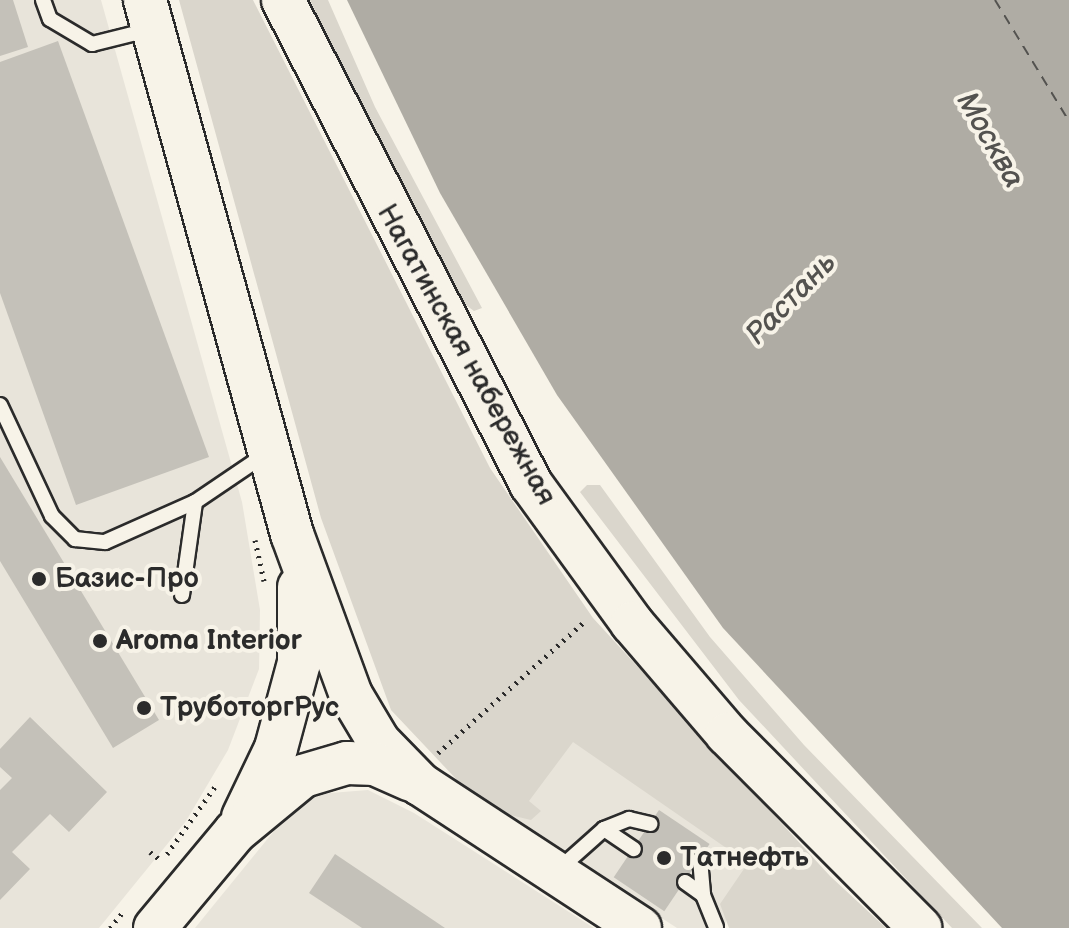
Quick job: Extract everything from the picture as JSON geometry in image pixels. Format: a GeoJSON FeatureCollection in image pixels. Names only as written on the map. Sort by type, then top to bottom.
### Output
{"type":"FeatureCollection","features":[{"type":"Feature","properties":{"kind":"main road","name":"Нагатинская набережная"},"geometry":{"type":"LineString","coordinates":[[283,0],[531,484],[632,623],[727,734],[899,914],[920,928]]}},
{"type":"Feature","properties":{"kind":"main road"},"geometry":{"type":"LineString","coordinates":[[149,14],[292,534],[351,695],[379,742],[420,784]]}},
{"type":"Feature","properties":{"kind":"main road"},"geometry":{"type":"LineString","coordinates":[[235,832],[276,748],[299,663],[302,612],[292,534]]}},
{"type":"Feature","properties":{"kind":"main road"},"geometry":{"type":"LineString","coordinates":[[155,928],[235,832],[303,776],[327,765],[375,764],[420,784],[631,926]]}},
{"type":"Feature","properties":{"kind":"lane"},"geometry":{"type":"LineString","coordinates":[[43,0],[50,19],[92,44],[149,14]]}},
{"type":"Feature","properties":{"kind":"lane"},"geometry":{"type":"LineString","coordinates":[[0,405],[52,516],[75,539],[105,542],[195,502],[270,451]]}},
{"type":"Feature","properties":{"kind":"lane"},"geometry":{"type":"LineString","coordinates":[[182,595],[195,502]]}},
{"type":"Feature","properties":{"kind":"lane"},"geometry":{"type":"LineString","coordinates":[[555,873],[604,829],[629,819],[650,824]]}},
{"type":"Feature","properties":{"kind":"lane"},"geometry":{"type":"LineString","coordinates":[[604,829],[634,849]]}},
{"type":"Feature","properties":{"kind":"lane"},"geometry":{"type":"LineString","coordinates":[[700,859],[703,895],[716,928]]}},
{"type":"Feature","properties":{"kind":"lane"},"geometry":{"type":"LineString","coordinates":[[685,882],[703,895]]}},
{"type":"Feature","properties":{"kind":"path"},"geometry":{"type":"LineString","coordinates":[[431,745],[440,755],[577,628]]}},
{"type":"Feature","properties":{"kind":"path"},"geometry":{"type":"LineString","coordinates":[[150,852],[162,861]]}},
{"type":"Feature","properties":{"kind":"shaded area"},"geometry":{"type":"Polygon","coordinates":[[[0,0],[101,0],[242,502],[260,610],[259,669],[228,750],[186,821],[99,928],[0,928],[0,0]]]}},
{"type":"Feature","properties":{"kind":"shaded area"},"geometry":{"type":"Polygon","coordinates":[[[179,0],[253,0],[490,468],[593,618],[830,876],[886,928],[729,928],[720,904],[748,863],[573,742],[529,801],[541,811],[531,820],[506,814],[458,781],[391,710],[321,518],[179,0]]]}},
{"type":"Feature","properties":{"kind":"shaded area"},"geometry":{"type":"Polygon","coordinates":[[[310,0],[328,0],[375,107],[482,308],[474,311],[459,300],[366,125],[310,0]]]}},
{"type":"Feature","properties":{"kind":"shaded area"},"geometry":{"type":"Polygon","coordinates":[[[587,485],[600,485],[710,637],[804,745],[982,928],[952,928],[739,700],[580,492],[587,485]]]}},
{"type":"Feature","properties":{"kind":"shaded area"},"geometry":{"type":"Polygon","coordinates":[[[559,726],[761,866],[722,928],[677,928],[501,814],[559,726]]]}},
{"type":"Feature","properties":{"kind":"shaded area"},"geometry":{"type":"Polygon","coordinates":[[[368,790],[414,813],[594,928],[195,928],[274,831],[318,794],[368,790]]]}},
{"type":"Feature","properties":{"kind":"water"},"geometry":{"type":"Polygon","coordinates":[[[347,0],[1069,0],[1069,928],[1002,928],[723,628],[557,395],[440,193],[347,0]]]}},
{"type":"Feature","properties":{"kind":"building"},"geometry":{"type":"Polygon","coordinates":[[[0,0],[13,0],[28,47],[0,56],[0,0]]]}},
{"type":"Feature","properties":{"kind":"building"},"geometry":{"type":"Polygon","coordinates":[[[58,41],[209,457],[76,505],[0,293],[0,62],[58,41]]]}},
{"type":"Feature","properties":{"kind":"building"},"geometry":{"type":"Polygon","coordinates":[[[0,457],[159,720],[113,748],[0,561],[0,457]]]}},
{"type":"Feature","properties":{"kind":"building"},"geometry":{"type":"Polygon","coordinates":[[[30,717],[107,792],[69,832],[50,814],[12,852],[30,869],[0,900],[0,790],[12,778],[0,767],[0,749],[30,717]]]}},
{"type":"Feature","properties":{"kind":"building"},"geometry":{"type":"Polygon","coordinates":[[[659,810],[710,844],[664,911],[614,877],[659,810]]]}},
{"type":"Feature","properties":{"kind":"building"},"geometry":{"type":"Polygon","coordinates":[[[335,854],[445,928],[362,928],[309,893],[335,854]]]}},
{"type":"Feature","properties":{"kind":"ferry route"},"geometry":{"type":"LineString","coordinates":[[995,0],[1069,121]]}},
{"type":"Feature","properties":{"kind":"place","name":"Базис-Про"},"geometry":{"type":"Point","coordinates":[39,579]}},
{"type":"Feature","properties":{"kind":"place","name":"Aroma Interior"},"geometry":{"type":"Point","coordinates":[100,641]}},
{"type":"Feature","properties":{"kind":"place","name":"ТруботоргРус"},"geometry":{"type":"Point","coordinates":[144,708]}},
{"type":"Feature","properties":{"kind":"place","name":"Татнефть"},"geometry":{"type":"Point","coordinates":[664,858]}},
{"type":"Feature","properties":{"kind":"water label","name":"Москва"},"geometry":{"type":"Point","coordinates":[990,140]}},
{"type":"Feature","properties":{"kind":"water label","name":"Растань"},"geometry":{"type":"Point","coordinates":[791,299]}}]}
